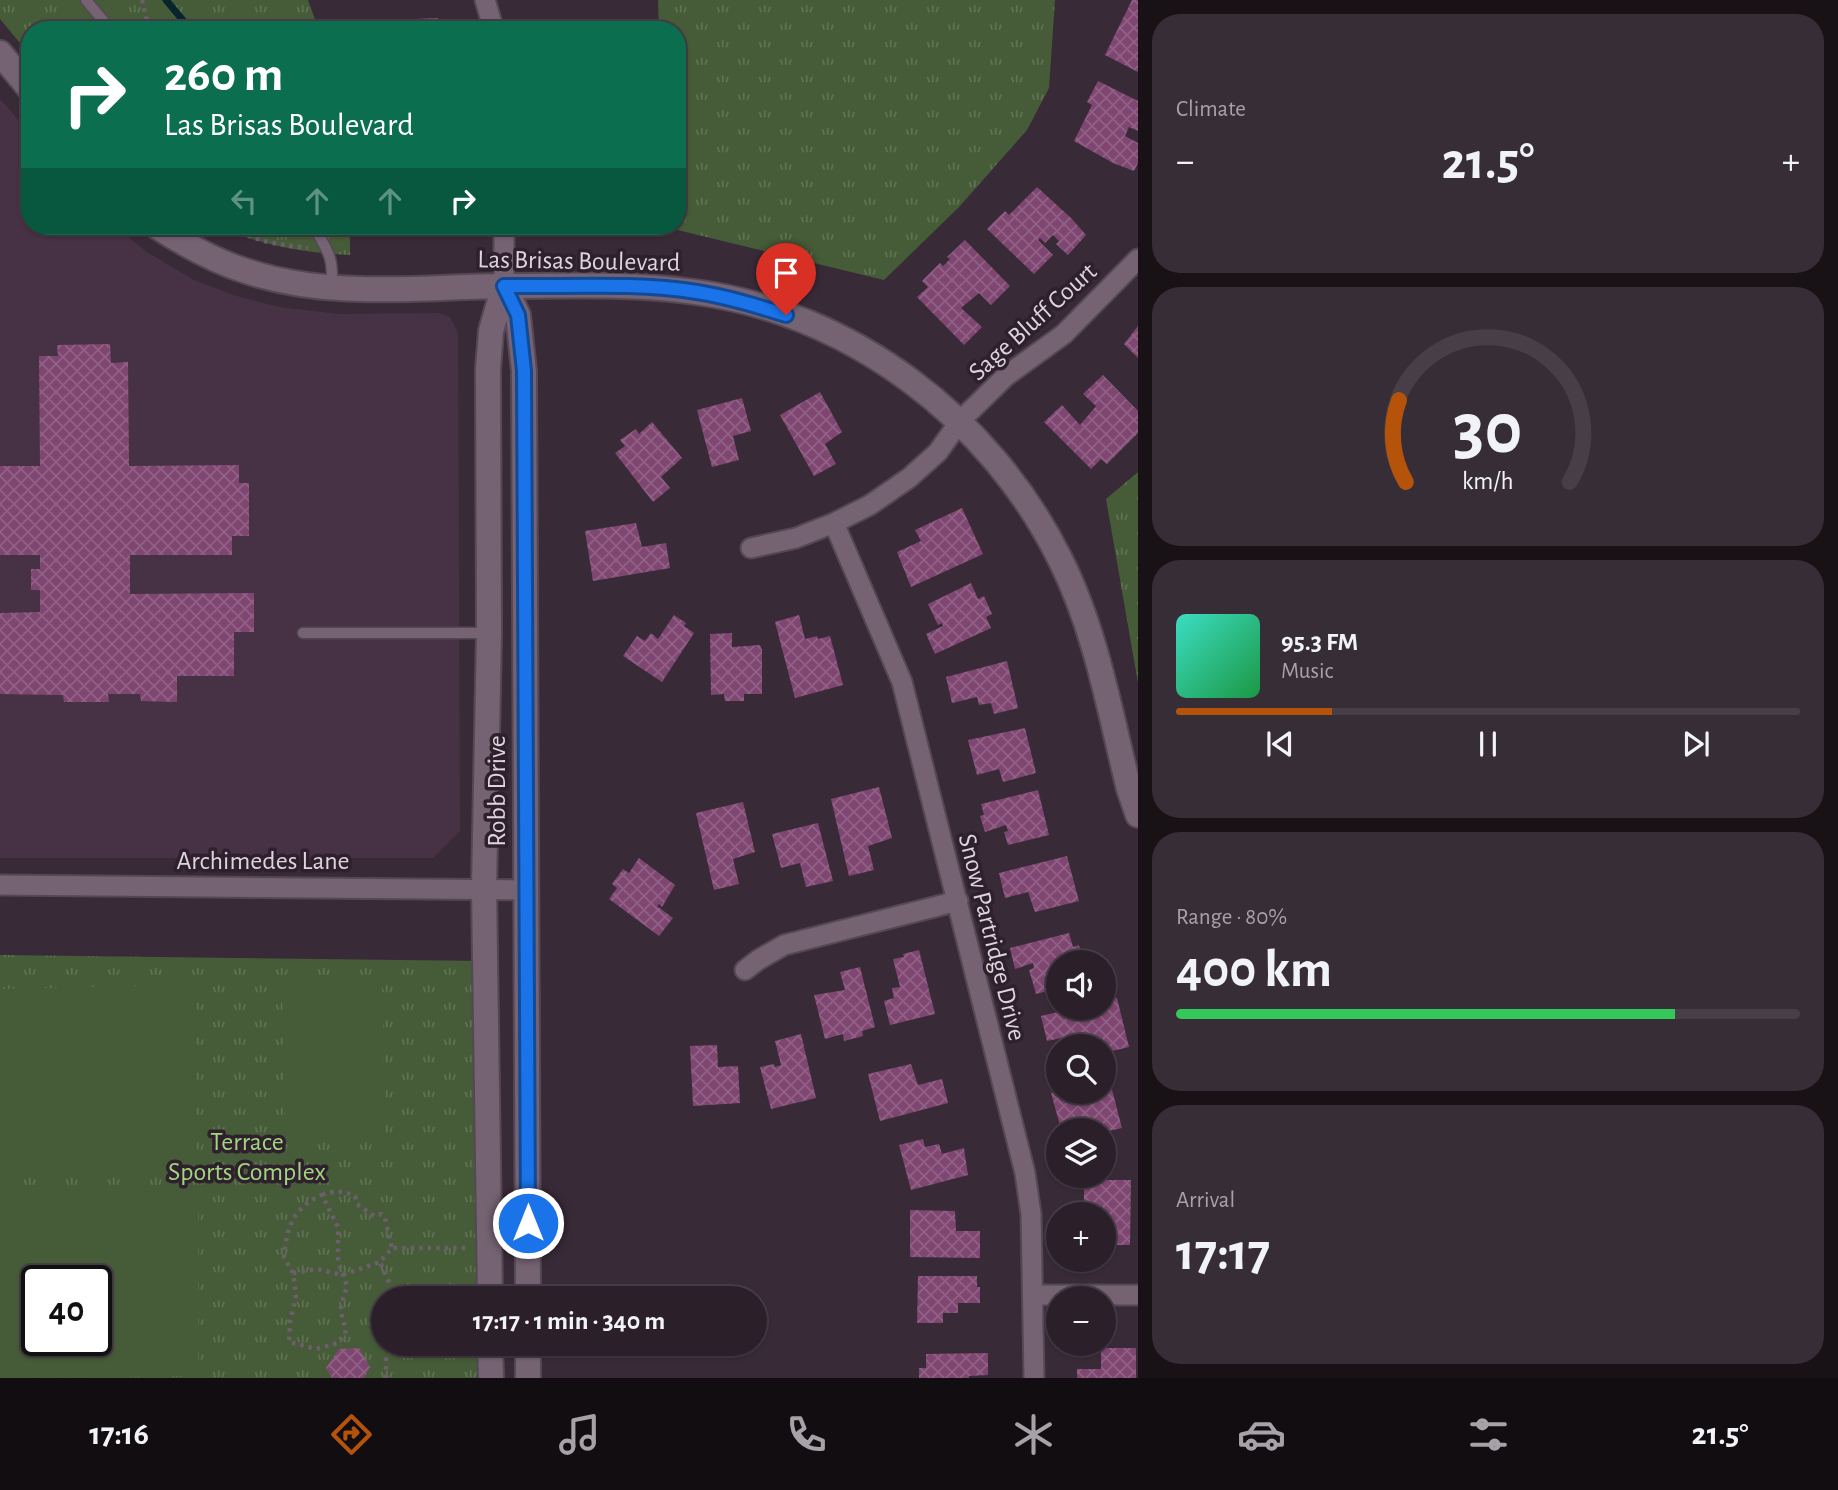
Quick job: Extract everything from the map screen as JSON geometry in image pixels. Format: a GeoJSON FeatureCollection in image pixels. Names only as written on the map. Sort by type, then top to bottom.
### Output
{"type":"FeatureCollection","features":[{"type":"Feature","properties":{"kind":"street"},"geometry":{"type":"LineString","coordinates":[[485,0],[491,21]]}},
{"type":"Feature","properties":{"kind":"street"},"geometry":{"type":"LineString","coordinates":[[0,53],[21,78]]}},
{"type":"Feature","properties":{"kind":"street","name":"Las Brisas Boulevard"},"geometry":{"type":"LineString","coordinates":[[172,235],[208,256],[246,271],[291,283],[354,290],[504,286],[648,288],[697,292],[750,303],[804,321],[859,347],[910,379],[960,421],[1001,465],[1033,510],[1061,560],[1082,611],[1138,815]]}},
{"type":"Feature","properties":{"kind":"street","name":"Robb Drive"},"geometry":{"type":"LineString","coordinates":[[490,1286],[484,888],[489,633],[488,369],[493,318],[504,286],[504,235]]}},
{"type":"Feature","properties":{"kind":"street","name":"Sage Bluff Court"},"geometry":{"type":"LineString","coordinates":[[751,548],[796,538],[834,523],[870,505],[908,478],[938,452],[960,421],[1006,376],[1064,334],[1138,259]]}},
{"type":"Feature","properties":{"kind":"street","name":"Robb Drive"},"geometry":{"type":"LineString","coordinates":[[504,286],[518,315],[524,371],[528,1286]]}},
{"type":"Feature","properties":{"kind":"street","name":"Snow Partridge Drive"},"geometry":{"type":"LineString","coordinates":[[834,523],[902,682],[1025,1173],[1031,1214],[1034,1378]]}},
{"type":"Feature","properties":{"kind":"street","name":"Archimedes Lane"},"geometry":{"type":"LineString","coordinates":[[0,885],[527,890]]}},
{"type":"Feature","properties":{"kind":"street"},"geometry":{"type":"LineString","coordinates":[[745,970],[784,945],[958,901]]}},
{"type":"Feature","properties":{"kind":"street"},"geometry":{"type":"LineString","coordinates":[[1033,1295],[1138,1295]]}},
{"type":"Feature","properties":{"kind":"street"},"geometry":{"type":"LineString","coordinates":[[490,1356],[491,1378]]}},
{"type":"Feature","properties":{"kind":"street"},"geometry":{"type":"LineString","coordinates":[[528,1356],[528,1378]]}},
{"type":"Feature","properties":{"kind":"lane"},"geometry":{"type":"LineString","coordinates":[[86,0],[104,21]]}},
{"type":"Feature","properties":{"kind":"lane"},"geometry":{"type":"LineString","coordinates":[[319,235],[333,264],[332,287]]}},
{"type":"Feature","properties":{"kind":"lane"},"geometry":{"type":"LineString","coordinates":[[303,633],[489,633]]}},
{"type":"Feature","properties":{"kind":"path"},"geometry":{"type":"LineString","coordinates":[[142,0],[147,21]]}},
{"type":"Feature","properties":{"kind":"path"},"geometry":{"type":"LineString","coordinates":[[250,235],[289,246],[328,251]]}},
{"type":"Feature","properties":{"kind":"path"},"geometry":{"type":"LineString","coordinates":[[293,1273],[317,1269],[342,1275],[380,1262],[391,1248],[385,1218],[381,1214],[374,1216],[357,1204],[355,1196],[332,1191],[322,1195],[307,1201],[294,1215],[288,1230],[284,1257],[293,1273],[296,1296],[289,1342],[316,1349],[338,1343],[345,1335],[346,1329],[341,1306],[347,1286],[342,1275],[338,1261],[338,1227],[322,1195]]}},
{"type":"Feature","properties":{"kind":"path"},"geometry":{"type":"LineString","coordinates":[[391,1248],[470,1248]]}},
{"type":"Feature","properties":{"kind":"path"},"geometry":{"type":"LineString","coordinates":[[380,1262],[391,1286]]}},
{"type":"Feature","properties":{"kind":"path"},"geometry":{"type":"LineString","coordinates":[[386,1356],[386,1378]]}},
{"type":"Feature","properties":{"kind":"shaded area"},"geometry":{"type":"Polygon","coordinates":[[[0,99],[21,123],[21,235],[125,235],[147,252],[194,280],[233,295],[279,307],[339,314],[440,313],[450,317],[458,333],[460,831],[433,858],[0,858],[0,99]]]}},
{"type":"Feature","properties":{"kind":"green space"},"geometry":{"type":"Polygon","coordinates":[[[0,0],[308,0],[316,21],[21,21],[21,44],[0,19],[0,0]]]}},
{"type":"Feature","properties":{"kind":"green space"},"geometry":{"type":"Polygon","coordinates":[[[658,0],[1055,0],[1049,88],[1027,130],[959,207],[884,280],[686,232],[686,21],[659,21],[658,0]]]}},
{"type":"Feature","properties":{"kind":"green space"},"geometry":{"type":"Polygon","coordinates":[[[242,235],[350,235],[350,255],[282,247],[242,235]]]}},
{"type":"Feature","properties":{"kind":"green space"},"geometry":{"type":"Polygon","coordinates":[[[1138,472],[1138,683],[1106,499],[1138,472]]]}},
{"type":"Feature","properties":{"kind":"green space","name":"Terrace Sports Complex"},"geometry":{"type":"Polygon","coordinates":[[[0,955],[485,961],[481,1286],[371,1286],[371,1356],[481,1356],[480,1378],[0,1378],[0,955]]]}},
{"type":"Feature","properties":{"kind":"green space"},"geometry":{"type":"Polygon","coordinates":[[[382,978],[385,1140],[286,1142],[282,983],[382,978]]]}},
{"type":"Feature","properties":{"kind":"green space"},"geometry":{"type":"Polygon","coordinates":[[[195,985],[196,1171],[0,1174],[0,989],[195,985]]]}},
{"type":"Feature","properties":{"kind":"green space"},"geometry":{"type":"Polygon","coordinates":[[[198,1190],[198,1376],[0,1378],[0,1194],[198,1190]]]}},
{"type":"Feature","properties":{"kind":"building"},"geometry":{"type":"Polygon","coordinates":[[[1132,0],[1138,0],[1138,72],[1105,55],[1132,0]]]}},
{"type":"Feature","properties":{"kind":"building"},"geometry":{"type":"Polygon","coordinates":[[[438,18],[438,21],[370,21],[438,18]]]}},
{"type":"Feature","properties":{"kind":"building"},"geometry":{"type":"Polygon","coordinates":[[[1098,81],[1138,101],[1138,131],[1129,127],[1125,136],[1138,143],[1138,163],[1134,171],[1113,163],[1074,141],[1092,105],[1087,102],[1098,81]]]}},
{"type":"Feature","properties":{"kind":"building"},"geometry":{"type":"Polygon","coordinates":[[[1037,187],[1086,235],[1068,255],[1056,244],[1059,241],[1053,235],[1045,243],[1040,238],[1038,240],[1053,255],[1034,274],[987,229],[1005,211],[1009,215],[1037,187]]]}},
{"type":"Feature","properties":{"kind":"building"},"geometry":{"type":"Polygon","coordinates":[[[965,240],[1010,286],[991,305],[979,293],[961,308],[982,327],[964,345],[917,297],[928,287],[922,281],[940,263],[943,266],[950,259],[947,257],[965,240]]]}},
{"type":"Feature","properties":{"kind":"building"},"geometry":{"type":"Polygon","coordinates":[[[1138,326],[1138,358],[1124,344],[1138,326]]]}},
{"type":"Feature","properties":{"kind":"building"},"geometry":{"type":"Polygon","coordinates":[[[110,344],[111,363],[128,362],[129,466],[239,465],[239,483],[249,483],[249,536],[232,536],[232,555],[130,555],[130,594],[254,593],[254,632],[234,632],[234,676],[177,676],[177,702],[141,701],[140,694],[108,694],[109,702],[64,702],[63,695],[0,694],[0,613],[40,612],[40,590],[31,590],[31,569],[40,569],[40,555],[0,555],[0,466],[40,466],[39,356],[58,356],[57,345],[110,344]]]}},
{"type":"Feature","properties":{"kind":"building"},"geometry":{"type":"Polygon","coordinates":[[[1103,375],[1138,411],[1138,433],[1107,464],[1101,459],[1091,469],[1044,422],[1062,405],[1080,425],[1096,406],[1083,394],[1103,375]]]}},
{"type":"Feature","properties":{"kind":"building"},"geometry":{"type":"Polygon","coordinates":[[[820,392],[842,432],[825,444],[836,464],[814,476],[780,415],[820,392]]]}},
{"type":"Feature","properties":{"kind":"building"},"geometry":{"type":"Polygon","coordinates":[[[742,398],[751,431],[733,436],[739,460],[712,467],[697,410],[742,398]]]}},
{"type":"Feature","properties":{"kind":"building"},"geometry":{"type":"Polygon","coordinates":[[[652,422],[682,458],[661,477],[670,488],[653,502],[615,453],[625,446],[620,440],[636,429],[639,434],[652,422]]]}},
{"type":"Feature","properties":{"kind":"building"},"geometry":{"type":"Polygon","coordinates":[[[962,508],[983,554],[911,587],[897,552],[921,541],[915,530],[962,508]]]}},
{"type":"Feature","properties":{"kind":"building"},"geometry":{"type":"Polygon","coordinates":[[[636,523],[642,547],[666,543],[670,568],[593,581],[585,531],[636,523]]]}},
{"type":"Feature","properties":{"kind":"building"},"geometry":{"type":"Polygon","coordinates":[[[971,583],[978,599],[984,596],[992,614],[986,617],[991,628],[935,654],[926,634],[943,626],[942,623],[938,625],[928,604],[971,583]]]}},
{"type":"Feature","properties":{"kind":"building"},"geometry":{"type":"Polygon","coordinates":[[[674,615],[694,633],[662,682],[623,656],[637,636],[645,641],[651,633],[658,639],[674,615]]]}},
{"type":"Feature","properties":{"kind":"building"},"geometry":{"type":"Polygon","coordinates":[[[799,615],[805,639],[830,636],[843,685],[795,698],[775,622],[799,615]]]}},
{"type":"Feature","properties":{"kind":"building"},"geometry":{"type":"Polygon","coordinates":[[[732,633],[732,647],[760,645],[762,650],[762,694],[744,694],[744,701],[725,701],[724,694],[711,695],[710,634],[732,633]]]}},
{"type":"Feature","properties":{"kind":"building"},"geometry":{"type":"Polygon","coordinates":[[[1007,661],[1018,708],[994,714],[991,703],[979,705],[977,697],[952,703],[946,677],[1007,661]]]}},
{"type":"Feature","properties":{"kind":"building"},"geometry":{"type":"Polygon","coordinates":[[[1025,728],[1036,773],[1003,782],[999,769],[977,775],[968,740],[1025,728]]]}},
{"type":"Feature","properties":{"kind":"building"},"geometry":{"type":"Polygon","coordinates":[[[879,787],[892,838],[868,846],[874,870],[849,876],[831,799],[879,787]]]}},
{"type":"Feature","properties":{"kind":"building"},"geometry":{"type":"Polygon","coordinates":[[[1038,790],[1049,835],[1008,845],[1004,832],[1008,831],[1006,825],[985,832],[980,816],[984,815],[981,804],[1038,790]]]}},
{"type":"Feature","properties":{"kind":"building"},"geometry":{"type":"Polygon","coordinates":[[[743,802],[755,852],[733,859],[739,884],[714,890],[696,813],[743,802]]]}},
{"type":"Feature","properties":{"kind":"building"},"geometry":{"type":"Polygon","coordinates":[[[818,823],[833,881],[806,887],[800,863],[781,868],[772,834],[818,823]]]}},
{"type":"Feature","properties":{"kind":"building"},"geometry":{"type":"Polygon","coordinates":[[[1067,856],[1079,901],[1035,912],[1028,892],[1005,898],[999,873],[1067,856]]]}},
{"type":"Feature","properties":{"kind":"building"},"geometry":{"type":"Polygon","coordinates":[[[639,858],[675,885],[662,907],[659,904],[657,906],[673,918],[659,936],[609,899],[617,888],[612,884],[623,869],[629,873],[639,858]]]}},
{"type":"Feature","properties":{"kind":"building"},"geometry":{"type":"Polygon","coordinates":[[[1069,933],[1073,947],[1079,945],[1080,950],[1046,950],[1046,991],[1036,994],[1029,970],[1034,968],[1033,963],[1015,969],[1010,948],[1069,933]]]}},
{"type":"Feature","properties":{"kind":"building"},"geometry":{"type":"Polygon","coordinates":[[[919,950],[935,1014],[890,1025],[884,1001],[894,998],[892,988],[900,987],[893,959],[919,950]]]}},
{"type":"Feature","properties":{"kind":"building"},"geometry":{"type":"Polygon","coordinates":[[[860,967],[875,1027],[862,1031],[863,1036],[844,1041],[843,1034],[825,1039],[814,995],[845,990],[840,972],[860,967]]]}},
{"type":"Feature","properties":{"kind":"building"},"geometry":{"type":"Polygon","coordinates":[[[1116,998],[1129,1047],[1116,1050],[1116,1034],[1046,1034],[1046,1037],[1041,1016],[1046,1015],[1046,1020],[1116,1020],[1116,998]]]}},
{"type":"Feature","properties":{"kind":"building"},"geometry":{"type":"Polygon","coordinates":[[[801,1034],[816,1098],[771,1109],[760,1067],[781,1065],[775,1041],[801,1034]]]}},
{"type":"Feature","properties":{"kind":"building"},"geometry":{"type":"Polygon","coordinates":[[[717,1045],[718,1067],[738,1066],[740,1103],[693,1106],[690,1046],[717,1045]]]}},
{"type":"Feature","properties":{"kind":"building"},"geometry":{"type":"Polygon","coordinates":[[[911,1064],[918,1085],[942,1079],[948,1103],[880,1121],[868,1074],[911,1064]]]}},
{"type":"Feature","properties":{"kind":"building"},"geometry":{"type":"Polygon","coordinates":[[[1054,1104],[1116,1104],[1122,1128],[1116,1129],[1116,1118],[1058,1118],[1054,1104]]]}},
{"type":"Feature","properties":{"kind":"building"},"geometry":{"type":"Polygon","coordinates":[[[923,1139],[925,1147],[939,1144],[942,1154],[964,1148],[968,1175],[911,1190],[899,1145],[923,1139]]]}},
{"type":"Feature","properties":{"kind":"building"},"geometry":{"type":"Polygon","coordinates":[[[1116,1180],[1131,1180],[1130,1245],[1116,1245],[1116,1202],[1084,1202],[1084,1188],[1116,1188],[1116,1180]]]}},
{"type":"Feature","properties":{"kind":"building"},"geometry":{"type":"Polygon","coordinates":[[[910,1210],[955,1211],[956,1231],[980,1231],[980,1258],[910,1257],[910,1210]]]}},
{"type":"Feature","properties":{"kind":"building"},"geometry":{"type":"Polygon","coordinates":[[[918,1276],[977,1276],[980,1303],[958,1303],[958,1313],[943,1313],[943,1323],[917,1323],[918,1276]]]}},
{"type":"Feature","properties":{"kind":"building"},"geometry":{"type":"Polygon","coordinates":[[[359,1348],[370,1367],[364,1378],[332,1378],[326,1368],[339,1349],[359,1348]]]}},
{"type":"Feature","properties":{"kind":"building"},"geometry":{"type":"Polygon","coordinates":[[[1116,1348],[1136,1348],[1136,1378],[1077,1378],[1077,1369],[1101,1369],[1101,1356],[1116,1356],[1116,1348]]]}},
{"type":"Feature","properties":{"kind":"building"},"geometry":{"type":"Polygon","coordinates":[[[988,1353],[988,1375],[969,1378],[919,1378],[919,1368],[926,1368],[926,1354],[988,1353]]]}},
{"type":"Feature","properties":{"kind":"waterway"},"geometry":{"type":"LineString","coordinates":[[166,0],[184,21]]}},
{"type":"Feature","properties":{"kind":"route"},"geometry":{"type":"LineString","coordinates":[[528,1223],[524,371],[518,315],[504,286],[648,288],[697,292],[750,303],[786,315]]}}]}
